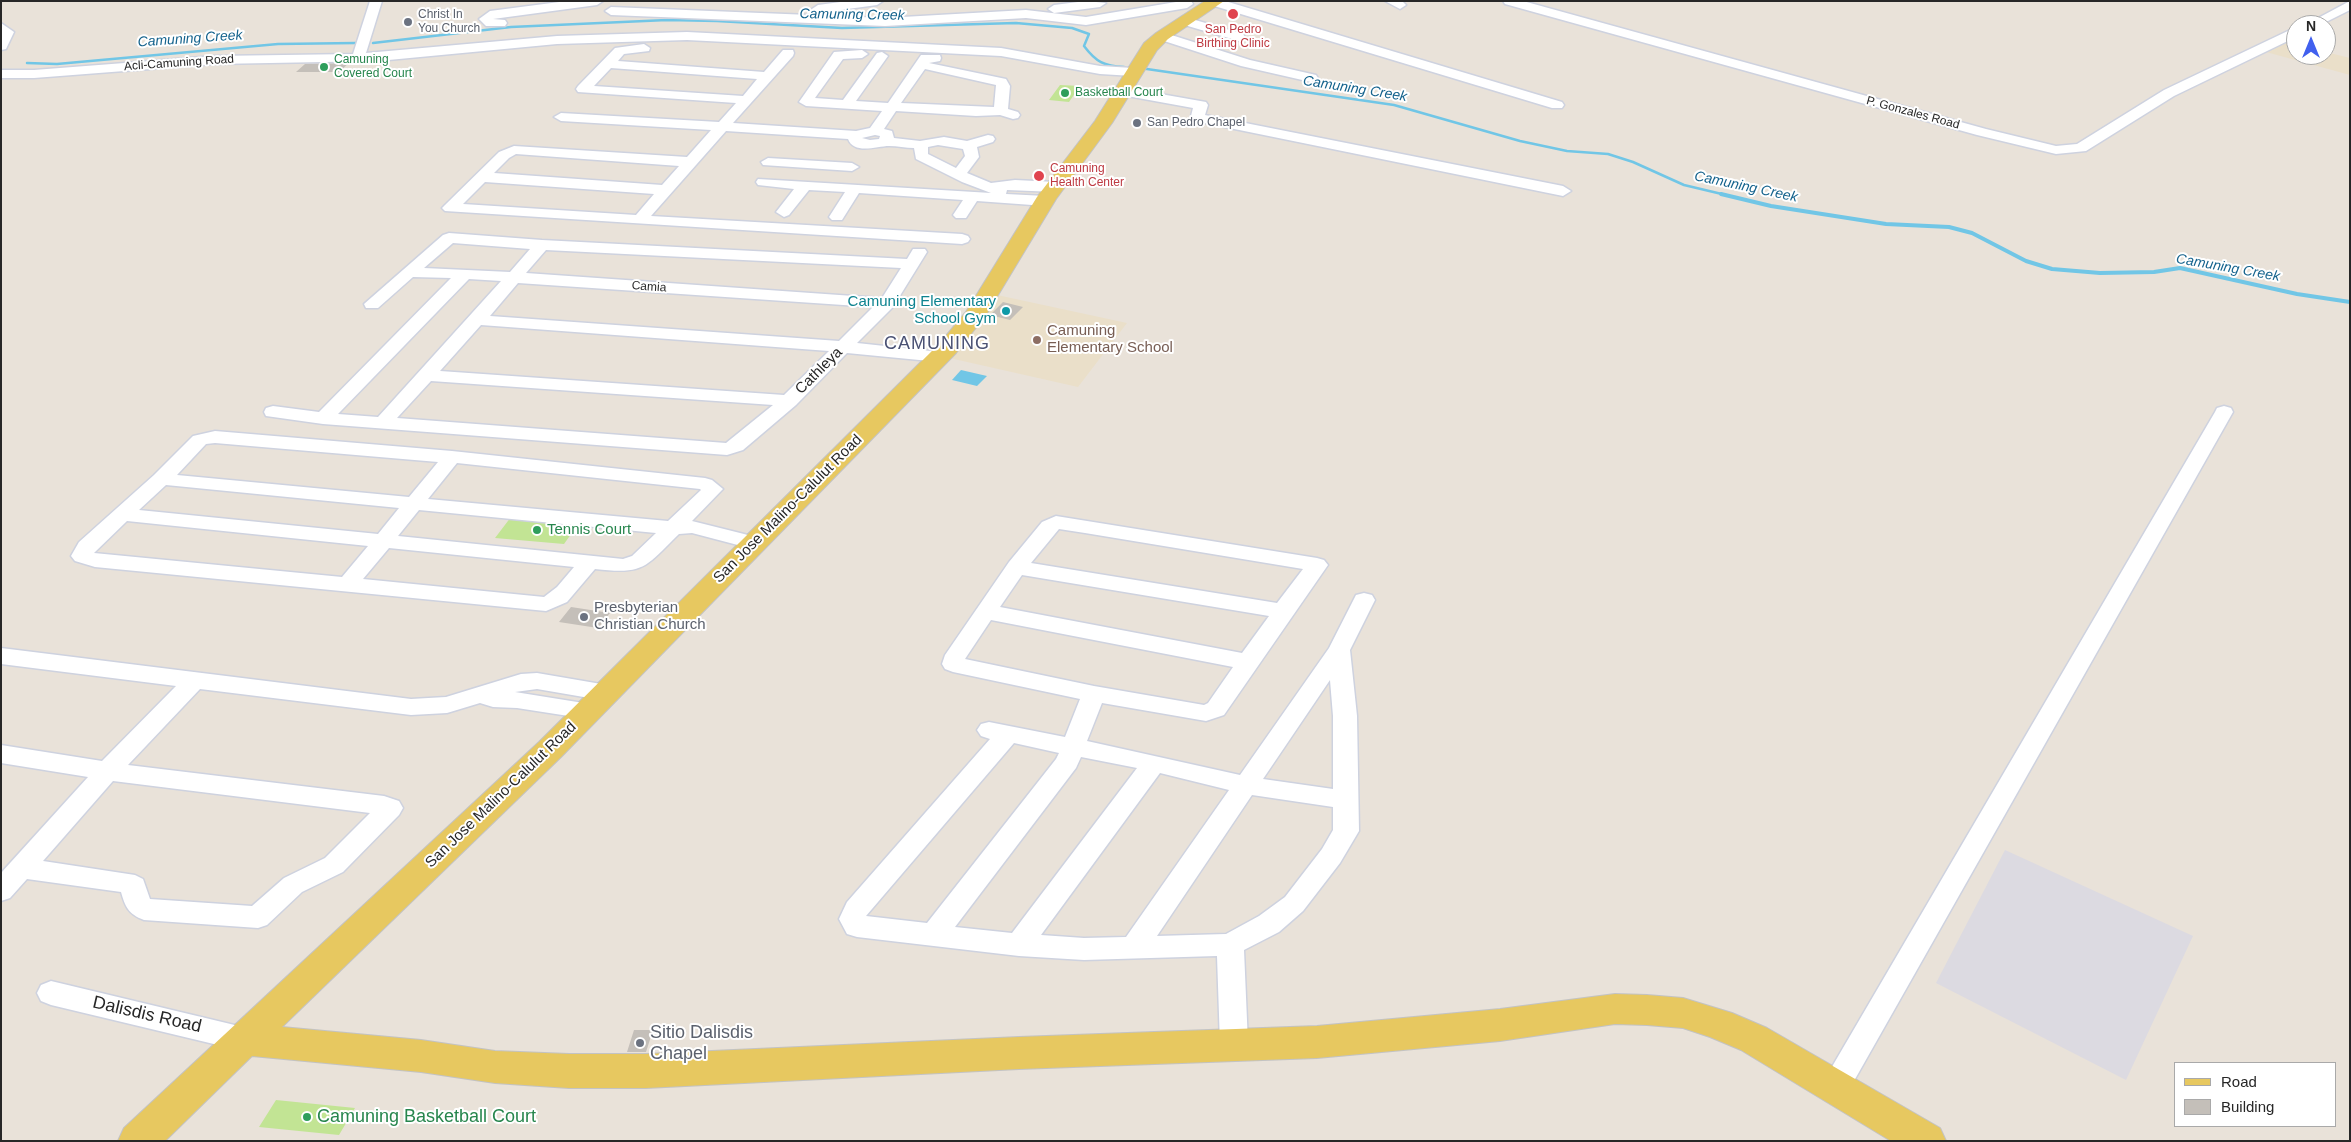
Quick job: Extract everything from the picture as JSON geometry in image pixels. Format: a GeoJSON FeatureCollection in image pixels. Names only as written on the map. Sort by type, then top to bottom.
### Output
{"type":"FeatureCollection","features":[{"type":"Feature","properties":{"kind":"main road","name":"San Jose Malino-Calulut Road"},"geometry":{"type":"LineString","coordinates":[[138,1141],[607,693],[940,357],[975,315],[1050,195],[1103,123],[1150,47],[1198,6]]}},
{"type":"Feature","properties":{"kind":"main road"},"geometry":{"type":"LineString","coordinates":[[242,1040],[421,1056],[495,1067],[569,1071],[646,1071],[1360,1039],[1500,1025],[1615,1009],[1656,1011],[1682,1013],[1719,1024],[1761,1043],[1926,1141]]}},
{"type":"Feature","properties":{"kind":"street"},"geometry":{"type":"LineString","coordinates":[[358,58],[376,1]]}},
{"type":"Feature","properties":{"kind":"street"},"geometry":{"type":"LineString","coordinates":[[501,23],[490,23],[485,19],[490,15],[597,1]]}},
{"type":"Feature","properties":{"kind":"street"},"geometry":{"type":"LineString","coordinates":[[683,1],[611,11],[776,16],[861,21],[916,21],[1026,14],[1099,2],[1131,14]]}},
{"type":"Feature","properties":{"kind":"street"},"geometry":{"type":"LineString","coordinates":[[776,16],[877,1]]}},
{"type":"Feature","properties":{"kind":"street","name":"P. Gonzales Road"},"geometry":{"type":"LineString","coordinates":[[1509,1],[1972,129],[2056,150],[2075,150],[2090,144],[2170,93],[2286,37]]}},
{"type":"Feature","properties":{"kind":"street"},"geometry":{"type":"LineString","coordinates":[[676,13],[755,2]]}},
{"type":"Feature","properties":{"kind":"street"},"geometry":{"type":"LineString","coordinates":[[861,21],[977,4]]}},
{"type":"Feature","properties":{"kind":"street"},"geometry":{"type":"LineString","coordinates":[[2330,15],[2350,5]]}},
{"type":"Feature","properties":{"kind":"street"},"geometry":{"type":"LineString","coordinates":[[1198,6],[1239,38]]}},
{"type":"Feature","properties":{"kind":"street"},"geometry":{"type":"LineString","coordinates":[[1026,14],[1086,21],[1198,6],[1557,105]]}},
{"type":"Feature","properties":{"kind":"street"},"geometry":{"type":"LineString","coordinates":[[1,27],[8,32],[1,46]]}},
{"type":"Feature","properties":{"kind":"street","name":"Acli-Camuning Road"},"geometry":{"type":"LineString","coordinates":[[1,74],[34,74],[215,60],[358,58],[557,40],[707,36],[1001,52],[1100,70],[1127,82],[1201,105],[1198,116],[1208,120],[1563,191]]}},
{"type":"Feature","properties":{"kind":"street"},"geometry":{"type":"LineString","coordinates":[[1162,36],[1246,63],[1311,78]]}},
{"type":"Feature","properties":{"kind":"street"},"geometry":{"type":"LineString","coordinates":[[640,219],[689,162],[722,128],[768,76],[795,52],[667,46],[622,50],[583,89],[746,100]]}},
{"type":"Feature","properties":{"kind":"street"},"geometry":{"type":"LineString","coordinates":[[839,55],[928,60],[1001,82],[1007,113],[808,102],[805,100],[839,55]]}},
{"type":"Feature","properties":{"kind":"street"},"geometry":{"type":"LineString","coordinates":[[847,104],[882,56]]}},
{"type":"Feature","properties":{"kind":"street"},"geometry":{"type":"LineString","coordinates":[[837,217],[851,178],[861,140],[875,131],[928,60]]}},
{"type":"Feature","properties":{"kind":"street"},"geometry":{"type":"LineString","coordinates":[[606,64],[768,76]]}},
{"type":"Feature","properties":{"kind":"street"},"geometry":{"type":"LineString","coordinates":[[8,88],[34,74]]}},
{"type":"Feature","properties":{"kind":"street"},"geometry":{"type":"LineString","coordinates":[[561,117],[861,140],[886,140],[921,145],[931,141],[943,141],[968,146],[988,138]]}},
{"type":"Feature","properties":{"kind":"street"},"geometry":{"type":"LineString","coordinates":[[875,131],[886,134],[888,136],[886,140]]}},
{"type":"Feature","properties":{"kind":"street"},"geometry":{"type":"LineString","coordinates":[[921,145],[921,156],[967,179],[992,187],[1003,193],[1050,195]]}},
{"type":"Feature","properties":{"kind":"street"},"geometry":{"type":"LineString","coordinates":[[958,174],[972,157],[972,150],[968,146]]}},
{"type":"Feature","properties":{"kind":"street"},"geometry":{"type":"LineString","coordinates":[[689,162],[521,150],[508,152],[450,208],[962,239]]}},
{"type":"Feature","properties":{"kind":"street"},"geometry":{"type":"LineString","coordinates":[[768,162],[919,192],[973,196],[1050,195]]}},
{"type":"Feature","properties":{"kind":"street"},"geometry":{"type":"LineString","coordinates":[[481,177],[664,190]]}},
{"type":"Feature","properties":{"kind":"street"},"geometry":{"type":"LineString","coordinates":[[763,182],[805,184],[851,178]]}},
{"type":"Feature","properties":{"kind":"street"},"geometry":{"type":"LineString","coordinates":[[784,212],[805,184]]}},
{"type":"Feature","properties":{"kind":"street"},"geometry":{"type":"LineString","coordinates":[[910,208],[919,192]]}},
{"type":"Feature","properties":{"kind":"street"},"geometry":{"type":"LineString","coordinates":[[961,215],[973,196]]}},
{"type":"Feature","properties":{"kind":"street"},"geometry":{"type":"LineString","coordinates":[[372,304],[449,238],[542,245]]}},
{"type":"Feature","properties":{"kind":"street"},"geometry":{"type":"LineString","coordinates":[[273,412],[383,422],[478,320],[542,245]]}},
{"type":"Feature","properties":{"kind":"street","name":"Cathleya"},"geometry":{"type":"LineString","coordinates":[[383,422],[722,450],[736,446],[789,401],[887,303],[914,258],[542,245]]}},
{"type":"Feature","properties":{"kind":"street","name":"Camia"},"geometry":{"type":"LineString","coordinates":[[410,272],[465,274],[887,303]]}},
{"type":"Feature","properties":{"kind":"street"},"geometry":{"type":"LineString","coordinates":[[323,418],[465,274]]}},
{"type":"Feature","properties":{"kind":"street"},"geometry":{"type":"LineString","coordinates":[[478,320],[843,347],[940,357]]}},
{"type":"Feature","properties":{"kind":"street"},"geometry":{"type":"LineString","coordinates":[[427,375],[789,401]]}},
{"type":"Feature","properties":{"kind":"street"},"geometry":{"type":"LineString","coordinates":[[1836,1086],[2224,412]]}},
{"type":"Feature","properties":{"kind":"street"},"geometry":{"type":"LineString","coordinates":[[122,514],[383,542],[590,562],[624,566],[639,561],[671,528],[710,493],[712,487],[704,484],[452,456],[209,438],[200,440],[162,479],[122,514],[86,547],[82,556],[95,560],[346,586],[546,604],[555,601],[590,562]]}},
{"type":"Feature","properties":{"kind":"street"},"geometry":{"type":"LineString","coordinates":[[346,586],[452,456]]}},
{"type":"Feature","properties":{"kind":"street"},"geometry":{"type":"LineString","coordinates":[[162,479],[671,528],[680,535],[712,538],[748,549]]}},
{"type":"Feature","properties":{"kind":"street"},"geometry":{"type":"LineString","coordinates":[[1056,522],[1317,565],[1283,611],[1216,709],[1206,713],[1094,694],[953,664],[953,660],[1016,567],[1049,526],[1056,522]]}},
{"type":"Feature","properties":{"kind":"street"},"geometry":{"type":"LineString","coordinates":[[1016,567],[1283,611]]}},
{"type":"Feature","properties":{"kind":"street"},"geometry":{"type":"LineString","coordinates":[[1133,949],[1244,785],[1339,650],[1364,600]]}},
{"type":"Feature","properties":{"kind":"street"},"geometry":{"type":"LineString","coordinates":[[987,612],[1248,662]]}},
{"type":"Feature","properties":{"kind":"street"},"geometry":{"type":"LineString","coordinates":[[1339,650],[1345,716],[1346,831],[1331,856],[1294,904],[1269,924],[1230,945],[1084,949],[1019,945],[934,933],[857,926],[852,919],[856,909],[998,732],[1154,763],[1244,785],[1345,800]]}},
{"type":"Feature","properties":{"kind":"street"},"geometry":{"type":"LineString","coordinates":[[1,656],[411,707],[447,705],[483,695],[508,684],[521,682],[537,681],[607,693]]}},
{"type":"Feature","properties":{"kind":"street"},"geometry":{"type":"LineString","coordinates":[[1,891],[107,771],[196,679]]}},
{"type":"Feature","properties":{"kind":"street"},"geometry":{"type":"LineString","coordinates":[[548,705],[563,686]]}},
{"type":"Feature","properties":{"kind":"street"},"geometry":{"type":"LineString","coordinates":[[934,933],[1067,762],[1094,694]]}},
{"type":"Feature","properties":{"kind":"street"},"geometry":{"type":"LineString","coordinates":[[483,695],[493,699],[517,700],[588,711]]}},
{"type":"Feature","properties":{"kind":"street"},"geometry":{"type":"LineString","coordinates":[[1,754],[107,771],[384,805],[390,808],[334,865],[293,885],[258,918],[144,909],[137,903],[134,886],[126,882],[23,868]]}},
{"type":"Feature","properties":{"kind":"street"},"geometry":{"type":"LineString","coordinates":[[1019,945],[1154,763]]}},
{"type":"Feature","properties":{"kind":"street"},"geometry":{"type":"LineString","coordinates":[[1230,945],[1234,1044]]}},
{"type":"Feature","properties":{"kind":"street","name":"Dalisdis Road"},"geometry":{"type":"LineString","coordinates":[[51,993],[191,1025],[242,1040]]}},
{"type":"Feature","properties":{"kind":"shaded area"},"geometry":{"type":"Polygon","coordinates":[[[2286,41],[2286,57],[2266,52],[2286,41]]]}},
{"type":"Feature","properties":{"kind":"shaded area"},"geometry":{"type":"Polygon","coordinates":[[[2336,54],[2350,58],[2350,75],[2313,65],[2336,65],[2336,54]]]}},
{"type":"Feature","properties":{"kind":"shaded area","name":"Camuning Elementary School"},"geometry":{"type":"Polygon","coordinates":[[[997,295],[1127,323],[1078,387],[945,357],[997,295]]]}},
{"type":"Feature","properties":{"kind":"shaded area"},"geometry":{"type":"Polygon","coordinates":[[[2005,850],[2193,936],[2126,1080],[1936,983],[2005,850]]]}},
{"type":"Feature","properties":{"kind":"green space","name":"Basketball Court"},"geometry":{"type":"Polygon","coordinates":[[[1060,85],[1080,86],[1069,102],[1049,100],[1060,85]]]}},
{"type":"Feature","properties":{"kind":"green space","name":"Tennis Court"},"geometry":{"type":"Polygon","coordinates":[[[511,517],[579,523],[564,544],[495,538],[511,517]]]}},
{"type":"Feature","properties":{"kind":"green space","name":"Camuning Basketball Court"},"geometry":{"type":"Polygon","coordinates":[[[276,1100],[355,1108],[339,1135],[259,1127],[276,1100]]]}},
{"type":"Feature","properties":{"kind":"water"},"geometry":{"type":"Polygon","coordinates":[[[961,370],[987,376],[977,386],[952,380],[961,370]]]}},
{"type":"Feature","properties":{"kind":"building","name":"Camuning Covered Court"},"geometry":{"type":"Polygon","coordinates":[[[349,63],[339,72],[296,72],[305,64],[349,63]]]}},
{"type":"Feature","properties":{"kind":"building","name":"Camuning Elementary School Gym"},"geometry":{"type":"Polygon","coordinates":[[[1003,302],[1023,307],[1010,320],[990,315],[1003,302]]]}},
{"type":"Feature","properties":{"kind":"building","name":"Presbyterian Christian Church"},"geometry":{"type":"Polygon","coordinates":[[[571,607],[610,613],[598,628],[559,622],[571,607]]]}},
{"type":"Feature","properties":{"kind":"building","name":"Sitio Dalisdis Chapel"},"geometry":{"type":"Polygon","coordinates":[[[634,1030],[653,1030],[646,1052],[627,1052],[634,1030]]]}},
{"type":"Feature","properties":{"kind":"waterway","name":"Camuning Creek"},"geometry":{"type":"LineString","coordinates":[[373,43],[511,27],[667,20],[842,28],[1016,23],[1072,28],[1089,34],[1084,46],[1092,56],[1111,66],[1124,67]]}},
{"type":"Feature","properties":{"kind":"waterway","name":"Camuning Creek"},"geometry":{"type":"LineString","coordinates":[[27,63],[57,64],[278,44],[356,43]]}},
{"type":"Feature","properties":{"kind":"waterway","name":"Camuning Creek"},"geometry":{"type":"LineString","coordinates":[[1140,68],[1394,105],[1520,141],[1567,151],[1608,154],[1633,162],[1684,185],[1726,195]]}},
{"type":"Feature","properties":{"kind":"waterway","name":"Camuning Creek"},"geometry":{"type":"LineString","coordinates":[[1721,194],[1771,206],[1886,224],[1949,227],[1972,233],[2026,261],[2052,269],[2100,273],[2154,272],[2180,268],[2297,294],[2350,302]]}},
{"type":"Feature","properties":{"kind":"place","name":"San Pedro Birthing Clinic"},"geometry":{"type":"Point","coordinates":[1233,14]}},
{"type":"Feature","properties":{"kind":"place","name":"Christ In You Church"},"geometry":{"type":"Point","coordinates":[408,22]}},
{"type":"Feature","properties":{"kind":"place","name":"Camuning Covered Court"},"geometry":{"type":"Point","coordinates":[324,67]}},
{"type":"Feature","properties":{"kind":"place","name":"Basketball Court"},"geometry":{"type":"Point","coordinates":[1065,93]}},
{"type":"Feature","properties":{"kind":"place","name":"San Pedro Chapel"},"geometry":{"type":"Point","coordinates":[1137,123]}},
{"type":"Feature","properties":{"kind":"place","name":"Camuning Health Center"},"geometry":{"type":"Point","coordinates":[1039,176]}},
{"type":"Feature","properties":{"kind":"place","name":"Camuning Elementary School Gym"},"geometry":{"type":"Point","coordinates":[1006,311]}},
{"type":"Feature","properties":{"kind":"place","name":"Camuning Elementary School"},"geometry":{"type":"Point","coordinates":[1037,340]}},
{"type":"Feature","properties":{"kind":"place","name":"Tennis Court"},"geometry":{"type":"Point","coordinates":[537,530]}},
{"type":"Feature","properties":{"kind":"place","name":"Presbyterian Christian Church"},"geometry":{"type":"Point","coordinates":[584,617]}},
{"type":"Feature","properties":{"kind":"place","name":"Sitio Dalisdis Chapel"},"geometry":{"type":"Point","coordinates":[640,1043]}},
{"type":"Feature","properties":{"kind":"place","name":"Camuning Basketball Court"},"geometry":{"type":"Point","coordinates":[307,1117]}},
{"type":"Feature","properties":{"kind":"district","name":"CAMUNING"},"geometry":{"type":"Point","coordinates":[937,344]}}]}
